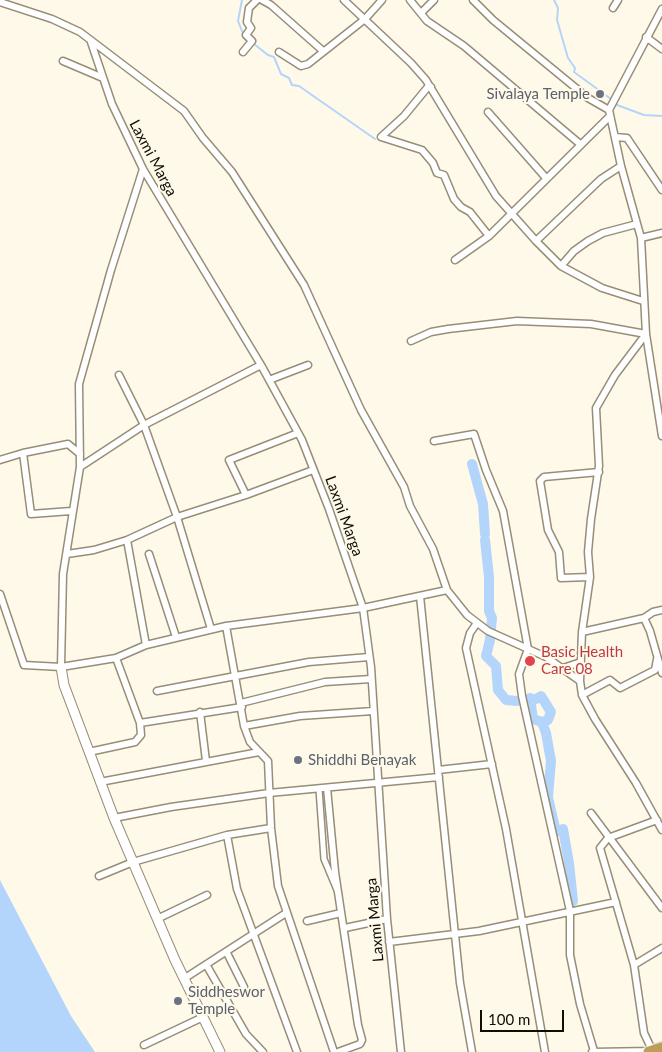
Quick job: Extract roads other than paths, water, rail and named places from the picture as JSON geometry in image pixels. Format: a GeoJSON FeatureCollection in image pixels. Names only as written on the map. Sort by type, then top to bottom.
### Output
{"type":"FeatureCollection","features":[{"type":"Feature","properties":{"kind":"street"},"geometry":{"type":"LineString","coordinates":[[243,52],[252,41],[246,35],[251,28],[247,22],[249,8],[257,0]]}},
{"type":"Feature","properties":{"kind":"street"},"geometry":{"type":"LineString","coordinates":[[262,0],[271,5],[323,51]]}},
{"type":"Feature","properties":{"kind":"street"},"geometry":{"type":"LineString","coordinates":[[344,0],[411,63],[430,86],[496,196],[536,241],[561,266],[602,288],[643,301]]}},
{"type":"Feature","properties":{"kind":"street"},"geometry":{"type":"LineString","coordinates":[[279,52],[301,66],[308,64],[365,19],[382,0]]}},
{"type":"Feature","properties":{"kind":"street"},"geometry":{"type":"LineString","coordinates":[[410,0],[427,21],[464,46],[580,144]]}},
{"type":"Feature","properties":{"kind":"street"},"geometry":{"type":"LineString","coordinates":[[421,14],[434,0]]}},
{"type":"Feature","properties":{"kind":"street"},"geometry":{"type":"LineString","coordinates":[[473,0],[493,20],[609,113],[621,166],[641,238],[646,334],[662,436]]}},
{"type":"Feature","properties":{"kind":"street"},"geometry":{"type":"LineString","coordinates":[[613,8],[618,0]]}},
{"type":"Feature","properties":{"kind":"street"},"geometry":{"type":"LineString","coordinates":[[0,2],[52,19],[76,30],[184,111],[203,138],[232,172],[304,285],[361,410],[404,487],[410,506],[432,549],[447,590],[466,615],[490,632],[528,649],[563,668],[580,681]]}},
{"type":"Feature","properties":{"kind":"street"},"geometry":{"type":"LineString","coordinates":[[455,260],[489,236],[609,113],[646,37],[662,9]]}},
{"type":"Feature","properties":{"kind":"street"},"geometry":{"type":"LineString","coordinates":[[646,37],[662,49]]}},
{"type":"Feature","properties":{"kind":"street","name":"Laxmi Marga"},"geometry":{"type":"LineString","coordinates":[[91,40],[112,104],[143,170],[261,365],[298,432],[363,608],[371,679],[387,919],[401,1052]]}},
{"type":"Feature","properties":{"kind":"street"},"geometry":{"type":"LineString","coordinates":[[63,61],[103,78]]}},
{"type":"Feature","properties":{"kind":"street"},"geometry":{"type":"LineString","coordinates":[[430,86],[381,138],[422,150],[433,163],[437,173],[444,176],[454,199],[461,207],[470,212],[489,236]]}},
{"type":"Feature","properties":{"kind":"street"},"geometry":{"type":"LineString","coordinates":[[488,112],[546,178]]}},
{"type":"Feature","properties":{"kind":"street"},"geometry":{"type":"LineString","coordinates":[[615,137],[628,138],[662,190]]}},
{"type":"Feature","properties":{"kind":"street"},"geometry":{"type":"LineString","coordinates":[[536,241],[601,179],[621,166]]}},
{"type":"Feature","properties":{"kind":"street"},"geometry":{"type":"LineString","coordinates":[[143,170],[79,384],[80,467],[71,512],[64,574],[61,667],[64,685],[114,818],[157,919],[202,1018],[220,1052]]}},
{"type":"Feature","properties":{"kind":"street"},"geometry":{"type":"LineString","coordinates":[[561,266],[574,251],[588,241],[603,233],[637,224]]}},
{"type":"Feature","properties":{"kind":"street"},"geometry":{"type":"LineString","coordinates":[[641,238],[662,233]]}},
{"type":"Feature","properties":{"kind":"street"},"geometry":{"type":"LineString","coordinates":[[411,342],[431,332],[517,321],[591,324],[646,334]]}},
{"type":"Feature","properties":{"kind":"street"},"geometry":{"type":"LineString","coordinates":[[646,334],[615,375],[596,408],[600,445],[599,472],[595,483],[588,544],[590,577],[582,632],[580,681],[582,695],[662,830]]}},
{"type":"Feature","properties":{"kind":"street"},"geometry":{"type":"LineString","coordinates":[[80,467],[144,425],[261,365]]}},
{"type":"Feature","properties":{"kind":"street"},"geometry":{"type":"LineString","coordinates":[[269,380],[308,365]]}},
{"type":"Feature","properties":{"kind":"street"},"geometry":{"type":"LineString","coordinates":[[119,375],[144,425],[177,517],[211,629]]}},
{"type":"Feature","properties":{"kind":"street"},"geometry":{"type":"LineString","coordinates":[[246,495],[230,460],[298,432]]}},
{"type":"Feature","properties":{"kind":"street"},"geometry":{"type":"LineString","coordinates":[[434,441],[474,434],[503,511],[528,649],[519,674],[570,911],[570,955],[592,1052],[654,1051],[641,1020],[634,965],[600,848],[608,838],[656,820]]}},
{"type":"Feature","properties":{"kind":"street"},"geometry":{"type":"LineString","coordinates":[[0,460],[23,453],[68,444],[80,454]]}},
{"type":"Feature","properties":{"kind":"street"},"geometry":{"type":"LineString","coordinates":[[23,453],[31,514],[71,512]]}},
{"type":"Feature","properties":{"kind":"street"},"geometry":{"type":"LineString","coordinates":[[66,554],[94,550],[127,540],[177,517],[246,495],[313,470]]}},
{"type":"Feature","properties":{"kind":"street"},"geometry":{"type":"LineString","coordinates":[[590,577],[561,578],[559,552],[548,530],[540,481],[544,477],[599,472]]}},
{"type":"Feature","properties":{"kind":"street"},"geometry":{"type":"LineString","coordinates":[[127,540],[146,645]]}},
{"type":"Feature","properties":{"kind":"street"},"geometry":{"type":"LineString","coordinates":[[149,554],[176,637]]}},
{"type":"Feature","properties":{"kind":"street"},"geometry":{"type":"LineString","coordinates":[[0,594],[24,665],[61,667],[116,658],[146,645],[226,626],[276,617],[363,608],[447,590]]}},
{"type":"Feature","properties":{"kind":"street"},"geometry":{"type":"LineString","coordinates":[[420,596],[460,983],[472,1052]]}},
{"type":"Feature","properties":{"kind":"street"},"geometry":{"type":"LineString","coordinates":[[582,632],[644,618],[662,610]]}},
{"type":"Feature","properties":{"kind":"street"},"geometry":{"type":"LineString","coordinates":[[644,618],[650,631],[662,673]]}},
{"type":"Feature","properties":{"kind":"street"},"geometry":{"type":"LineString","coordinates":[[477,623],[470,633],[466,648],[506,829],[545,1052]]}},
{"type":"Feature","properties":{"kind":"street"},"geometry":{"type":"LineString","coordinates":[[226,626],[242,705],[244,726],[250,742],[268,761],[271,828],[278,886],[286,914],[336,1052],[360,1044],[362,1040],[341,913],[328,788]]}},
{"type":"Feature","properties":{"kind":"street"},"geometry":{"type":"LineString","coordinates":[[157,690],[335,658],[369,657]]}},
{"type":"Feature","properties":{"kind":"street"},"geometry":{"type":"LineString","coordinates":[[89,752],[135,742],[141,735],[140,723],[116,658]]}},
{"type":"Feature","properties":{"kind":"street"},"geometry":{"type":"LineString","coordinates":[[582,695],[610,680],[620,688],[655,670],[657,658]]}},
{"type":"Feature","properties":{"kind":"street"},"geometry":{"type":"LineString","coordinates":[[563,668],[582,662]]}},
{"type":"Feature","properties":{"kind":"street"},"geometry":{"type":"LineString","coordinates":[[140,723],[242,705],[325,682],[371,679]]}},
{"type":"Feature","properties":{"kind":"street"},"geometry":{"type":"LineString","coordinates":[[244,726],[300,716],[373,711]]}},
{"type":"Feature","properties":{"kind":"street"},"geometry":{"type":"LineString","coordinates":[[200,712],[206,761]]}},
{"type":"Feature","properties":{"kind":"street"},"geometry":{"type":"LineString","coordinates":[[100,782],[259,752]]}},
{"type":"Feature","properties":{"kind":"street"},"geometry":{"type":"LineString","coordinates":[[114,818],[171,807],[269,793],[378,783],[492,764]]}},
{"type":"Feature","properties":{"kind":"street"},"geometry":{"type":"LineString","coordinates":[[320,789],[324,859],[332,883],[339,892]]}},
{"type":"Feature","properties":{"kind":"street"},"geometry":{"type":"LineString","coordinates":[[591,813],[662,908]]}},
{"type":"Feature","properties":{"kind":"street"},"geometry":{"type":"LineString","coordinates":[[99,876],[133,862],[227,835],[271,828]]}},
{"type":"Feature","properties":{"kind":"street"},"geometry":{"type":"LineString","coordinates":[[227,835],[237,889],[297,1052]]}},
{"type":"Feature","properties":{"kind":"street"},"geometry":{"type":"LineString","coordinates":[[157,919],[207,895]]}},
{"type":"Feature","properties":{"kind":"street"},"geometry":{"type":"LineString","coordinates":[[389,942],[456,934],[616,902]]}},
{"type":"Feature","properties":{"kind":"street"},"geometry":{"type":"LineString","coordinates":[[307,921],[341,913]]}},
{"type":"Feature","properties":{"kind":"street"},"geometry":{"type":"LineString","coordinates":[[185,978],[207,966],[286,914]]}},
{"type":"Feature","properties":{"kind":"street"},"geometry":{"type":"LineString","coordinates":[[345,928],[387,919]]}},
{"type":"Feature","properties":{"kind":"street"},"geometry":{"type":"LineString","coordinates":[[634,965],[661,951]]}},
{"type":"Feature","properties":{"kind":"street"},"geometry":{"type":"LineString","coordinates":[[227,953],[244,987]]}},
{"type":"Feature","properties":{"kind":"street"},"geometry":{"type":"LineString","coordinates":[[207,966],[246,1034],[263,1052]]}},
{"type":"Feature","properties":{"kind":"street"},"geometry":{"type":"LineString","coordinates":[[144,1045],[202,1018]]}},
{"type":"Feature","properties":{"kind":"water"},"geometry":{"type":"Polygon","coordinates":[[[0,880],[71,1016],[95,1052],[0,1052],[0,880]]]}},
{"type":"Feature","properties":{"kind":"waterway"},"geometry":{"type":"LineString","coordinates":[[242,0],[238,21],[244,36]]}},
{"type":"Feature","properties":{"kind":"waterway"},"geometry":{"type":"LineString","coordinates":[[554,0],[558,8],[557,20],[568,58],[575,68],[574,72],[611,99]]}},
{"type":"Feature","properties":{"kind":"waterway"},"geometry":{"type":"LineString","coordinates":[[254,44],[268,55],[274,57],[281,74],[289,78],[292,85],[299,86],[375,139]]}},
{"type":"Feature","properties":{"kind":"waterway"},"geometry":{"type":"LineString","coordinates":[[617,105],[644,115],[662,116]]}},
{"type":"Feature","properties":{"kind":"waterway"},"geometry":{"type":"LineString","coordinates":[[472,464],[483,504],[485,534]]}},
{"type":"Feature","properties":{"kind":"waterway"},"geometry":{"type":"LineString","coordinates":[[485,540],[489,577],[489,611],[492,618],[486,656],[496,666],[498,690],[506,700],[517,701],[530,698],[533,719],[542,722],[546,733],[551,761],[548,797],[556,832],[563,829],[573,901]]}},
{"type":"Feature","properties":{"kind":"waterway"},"geometry":{"type":"LineString","coordinates":[[530,698],[534,700],[541,696],[551,712],[548,720],[542,722]]}},
{"type":"Feature","properties":{"kind":"place","name":"Sivalaya Temple"},"geometry":{"type":"Point","coordinates":[600,94]}},
{"type":"Feature","properties":{"kind":"place","name":"Basic Health Care 08"},"geometry":{"type":"Point","coordinates":[530,661]}},
{"type":"Feature","properties":{"kind":"place","name":"Shiddhi Benayak"},"geometry":{"type":"Point","coordinates":[298,760]}},
{"type":"Feature","properties":{"kind":"place","name":"Siddheswor Temple"},"geometry":{"type":"Point","coordinates":[178,1001]}}]}
